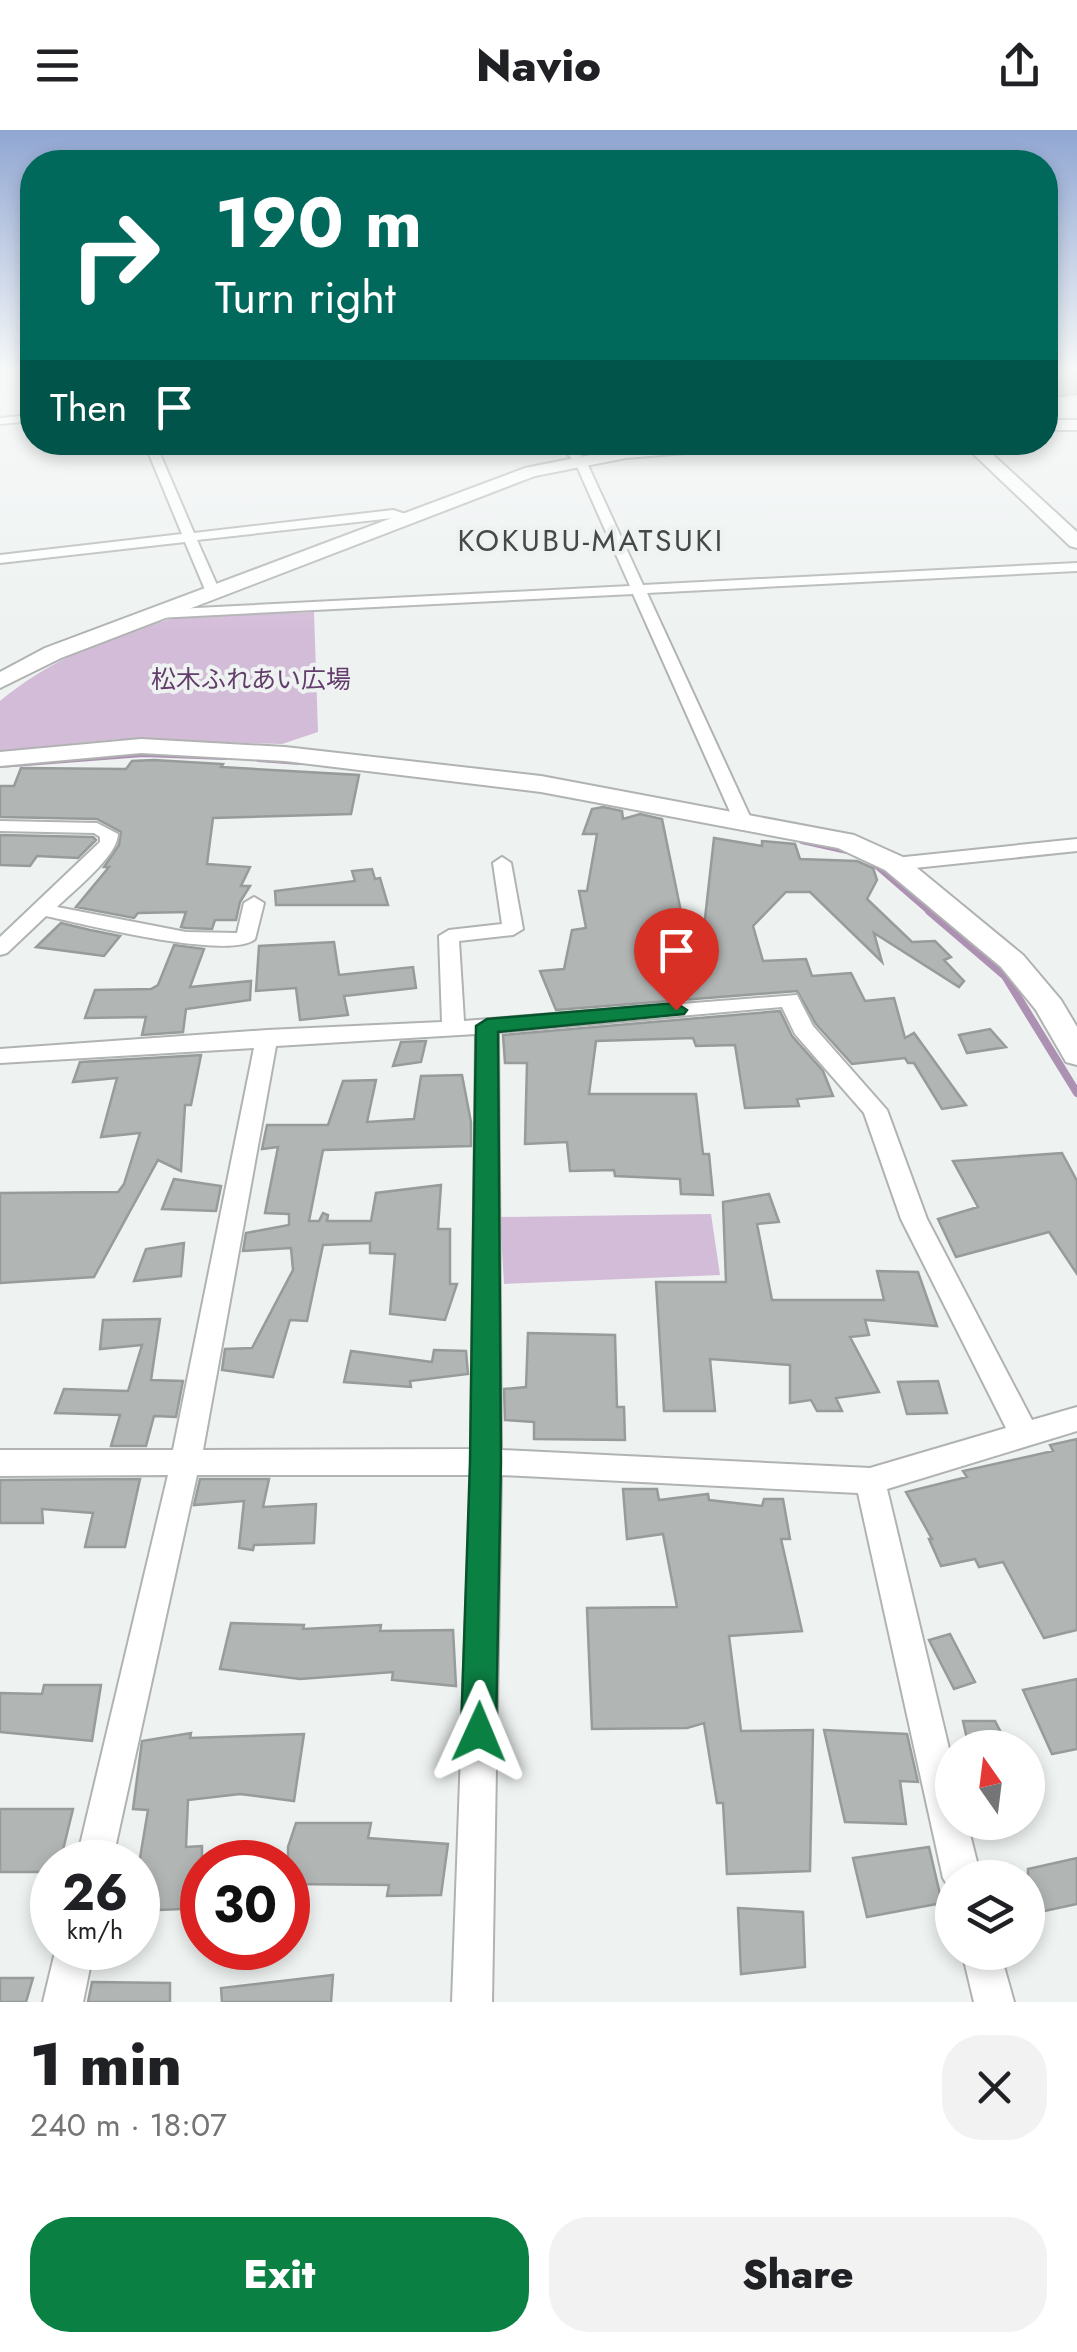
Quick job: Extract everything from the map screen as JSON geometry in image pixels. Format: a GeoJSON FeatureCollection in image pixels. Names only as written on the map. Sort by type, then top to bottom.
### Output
{"type":"FeatureCollection","features":[{"type":"Feature","properties":{"kind":"street"},"geometry":{"type":"LineString","coordinates":[[155,457],[212,592]]}},
{"type":"Feature","properties":{"kind":"street"},"geometry":{"type":"LineString","coordinates":[[577,457],[744,823]]}},
{"type":"Feature","properties":{"kind":"street"},"geometry":{"type":"LineString","coordinates":[[0,681],[37,660],[505,480],[611,457]]}},
{"type":"Feature","properties":{"kind":"street"},"geometry":{"type":"LineString","coordinates":[[986,457],[1077,542]]}},
{"type":"Feature","properties":{"kind":"street"},"geometry":{"type":"LineString","coordinates":[[0,560],[393,514],[409,517]]}},
{"type":"Feature","properties":{"kind":"street"},"geometry":{"type":"LineString","coordinates":[[157,614],[1077,567]]}},
{"type":"Feature","properties":{"kind":"street"},"geometry":{"type":"LineString","coordinates":[[0,760],[141,746],[285,754],[541,784],[845,841],[895,864],[1012,961],[1050,1007],[1077,1055]]}},
{"type":"Feature","properties":{"kind":"street"},"geometry":{"type":"LineString","coordinates":[[0,826],[96,828],[109,834],[109,843],[90,868],[38,909],[0,948]]}},
{"type":"Feature","properties":{"kind":"street"},"geometry":{"type":"LineString","coordinates":[[895,864],[1077,845]]}},
{"type":"Feature","properties":{"kind":"street"},"geometry":{"type":"LineString","coordinates":[[453,1028],[449,936],[512,929],[502,863]]}},
{"type":"Feature","properties":{"kind":"street"},"geometry":{"type":"LineString","coordinates":[[38,909],[186,938],[245,939],[254,902]]}},
{"type":"Feature","properties":{"kind":"street"},"geometry":{"type":"LineString","coordinates":[[0,1056],[487,1026],[789,1000],[803,1029],[875,1110],[914,1219],[1022,1432]]}},
{"type":"Feature","properties":{"kind":"street"},"geometry":{"type":"LineString","coordinates":[[472,2002],[486,1462],[487,1026]]}},
{"type":"Feature","properties":{"kind":"street"},"geometry":{"type":"LineString","coordinates":[[99,1840],[186,1460],[267,1037]]}},
{"type":"Feature","properties":{"kind":"street"},"geometry":{"type":"LineString","coordinates":[[0,1463],[486,1462],[870,1481],[1022,1432],[1077,1419]]}},
{"type":"Feature","properties":{"kind":"street"},"geometry":{"type":"LineString","coordinates":[[870,1481],[958,1860]]}},
{"type":"Feature","properties":{"kind":"street"},"geometry":{"type":"LineString","coordinates":[[62,2002],[70,1970]]}},
{"type":"Feature","properties":{"kind":"street"},"geometry":{"type":"LineString","coordinates":[[986,1970],[994,2002]]}},
{"type":"Feature","properties":{"kind":"green space","name":"松木ふれあい広場"},"geometry":{"type":"Polygon","coordinates":[[[314,612],[318,732],[282,744],[121,739],[0,751],[0,701],[37,674],[100,642],[183,617],[314,612]]]}},
{"type":"Feature","properties":{"kind":"green space"},"geometry":{"type":"Polygon","coordinates":[[[711,1214],[720,1275],[504,1284],[500,1217],[711,1214]]]}},
{"type":"Feature","properties":{"kind":"building"},"geometry":{"type":"Polygon","coordinates":[[[132,761],[359,775],[351,814],[213,818],[207,864],[250,867],[241,886],[250,886],[240,902],[236,920],[215,920],[212,929],[186,928],[181,927],[186,912],[138,913],[134,918],[76,907],[109,867],[104,867],[119,845],[121,832],[97,819],[0,817],[0,786],[14,786],[21,768],[126,769],[132,761]]]}},
{"type":"Feature","properties":{"kind":"building"},"geometry":{"type":"Polygon","coordinates":[[[592,809],[622,811],[623,819],[640,814],[662,819],[697,990],[714,838],[762,846],[762,841],[795,844],[800,859],[857,861],[873,868],[877,880],[867,899],[912,942],[935,941],[951,957],[944,960],[964,981],[959,987],[874,933],[882,962],[810,892],[786,892],[753,926],[763,961],[806,959],[812,976],[851,973],[865,1001],[894,998],[905,1038],[914,1033],[966,1105],[942,1109],[914,1063],[905,1058],[852,1064],[816,1024],[797,991],[556,1010],[540,971],[564,969],[572,930],[586,928],[579,891],[587,891],[597,834],[583,834],[592,809]]]}},
{"type":"Feature","properties":{"kind":"building"},"geometry":{"type":"Polygon","coordinates":[[[0,835],[96,840],[78,858],[37,856],[30,866],[0,865],[0,835]]]}},
{"type":"Feature","properties":{"kind":"building"},"geometry":{"type":"Polygon","coordinates":[[[372,869],[375,879],[380,878],[388,905],[276,905],[275,891],[355,881],[352,871],[372,869]]]}},
{"type":"Feature","properties":{"kind":"building"},"geometry":{"type":"Polygon","coordinates":[[[61,923],[120,936],[104,956],[36,947],[61,923]]]}},
{"type":"Feature","properties":{"kind":"building"},"geometry":{"type":"Polygon","coordinates":[[[334,942],[339,975],[413,967],[416,988],[344,996],[348,1015],[300,1020],[296,988],[256,991],[259,946],[334,942]]]}},
{"type":"Feature","properties":{"kind":"building"},"geometry":{"type":"Polygon","coordinates":[[[174,945],[204,949],[190,987],[251,981],[250,1000],[186,1009],[183,1032],[142,1035],[146,1017],[85,1018],[95,990],[151,989],[158,985],[174,945]]]}},
{"type":"Feature","properties":{"kind":"building"},"geometry":{"type":"Polygon","coordinates":[[[780,1011],[792,1036],[823,1071],[833,1096],[797,1099],[799,1106],[745,1108],[735,1045],[696,1046],[693,1038],[596,1041],[589,1094],[696,1094],[703,1154],[709,1154],[713,1195],[681,1194],[680,1179],[615,1176],[614,1170],[570,1171],[567,1142],[525,1144],[527,1063],[505,1063],[503,1035],[780,1011]]]}},
{"type":"Feature","properties":{"kind":"building"},"geometry":{"type":"Polygon","coordinates":[[[990,1029],[1006,1047],[967,1053],[959,1035],[990,1029]]]}},
{"type":"Feature","properties":{"kind":"building"},"geometry":{"type":"Polygon","coordinates":[[[426,1041],[421,1062],[393,1066],[401,1042],[426,1041]]]}},
{"type":"Feature","properties":{"kind":"building"},"geometry":{"type":"Polygon","coordinates":[[[201,1055],[191,1105],[185,1105],[181,1171],[158,1160],[94,1277],[0,1283],[0,1193],[118,1192],[124,1184],[140,1133],[101,1137],[117,1078],[73,1082],[80,1062],[201,1055]]]}},
{"type":"Feature","properties":{"kind":"building"},"geometry":{"type":"Polygon","coordinates":[[[462,1075],[471,1122],[471,1146],[323,1150],[309,1221],[319,1221],[323,1213],[328,1215],[327,1221],[371,1221],[376,1193],[441,1185],[438,1229],[450,1229],[450,1284],[457,1284],[445,1320],[390,1314],[395,1254],[370,1253],[370,1243],[323,1245],[307,1321],[290,1320],[273,1377],[222,1370],[225,1349],[252,1348],[293,1270],[291,1248],[243,1251],[246,1233],[289,1225],[289,1214],[265,1213],[278,1147],[262,1149],[267,1125],[328,1125],[343,1081],[376,1080],[367,1122],[414,1119],[421,1076],[462,1075]]]}},
{"type":"Feature","properties":{"kind":"building"},"geometry":{"type":"Polygon","coordinates":[[[1062,1153],[1077,1181],[1077,1274],[1049,1232],[956,1257],[938,1219],[978,1207],[953,1161],[1062,1153]]]}},
{"type":"Feature","properties":{"kind":"building"},"geometry":{"type":"Polygon","coordinates":[[[174,1179],[221,1186],[216,1211],[162,1209],[174,1179]]]}},
{"type":"Feature","properties":{"kind":"building"},"geometry":{"type":"Polygon","coordinates":[[[769,1194],[779,1222],[757,1224],[772,1300],[884,1300],[877,1271],[918,1272],[937,1326],[865,1320],[869,1335],[850,1337],[879,1392],[836,1398],[842,1411],[817,1411],[811,1400],[790,1403],[790,1365],[710,1359],[715,1411],[664,1411],[656,1282],[726,1282],[723,1202],[769,1194]]]}},
{"type":"Feature","properties":{"kind":"building"},"geometry":{"type":"Polygon","coordinates":[[[184,1243],[181,1276],[134,1281],[146,1249],[184,1243]]]}},
{"type":"Feature","properties":{"kind":"building"},"geometry":{"type":"Polygon","coordinates":[[[160,1319],[151,1380],[183,1381],[176,1417],[154,1416],[146,1446],[111,1446],[120,1415],[55,1413],[64,1389],[128,1391],[142,1345],[100,1349],[103,1320],[160,1319]]]}},
{"type":"Feature","properties":{"kind":"building"},"geometry":{"type":"Polygon","coordinates":[[[528,1333],[615,1335],[617,1407],[624,1407],[625,1440],[534,1439],[534,1422],[505,1420],[504,1389],[526,1387],[528,1333]]]}},
{"type":"Feature","properties":{"kind":"building"},"geometry":{"type":"Polygon","coordinates":[[[434,1350],[466,1351],[468,1374],[410,1381],[411,1387],[344,1382],[351,1351],[432,1362],[434,1350]]]}},
{"type":"Feature","properties":{"kind":"building"},"geometry":{"type":"Polygon","coordinates":[[[938,1381],[947,1413],[907,1414],[898,1382],[938,1381]]]}},
{"type":"Feature","properties":{"kind":"building"},"geometry":{"type":"Polygon","coordinates":[[[1077,1439],[1077,1630],[1044,1638],[1003,1562],[979,1567],[975,1559],[941,1566],[932,1539],[906,1492],[967,1477],[963,1471],[1053,1451],[1050,1445],[1077,1439]]]}},
{"type":"Feature","properties":{"kind":"building"},"geometry":{"type":"Polygon","coordinates":[[[140,1479],[125,1547],[85,1547],[93,1513],[42,1509],[43,1523],[0,1523],[0,1480],[140,1479]]]}},
{"type":"Feature","properties":{"kind":"building"},"geometry":{"type":"Polygon","coordinates":[[[200,1479],[269,1479],[263,1507],[316,1504],[314,1543],[239,1548],[244,1501],[194,1505],[200,1479]]]}},
{"type":"Feature","properties":{"kind":"building"},"geometry":{"type":"Polygon","coordinates":[[[623,1489],[657,1489],[659,1500],[708,1494],[709,1500],[762,1506],[764,1499],[783,1499],[790,1539],[781,1539],[802,1631],[729,1636],[741,1731],[813,1730],[810,1871],[727,1874],[723,1803],[717,1803],[704,1723],[687,1728],[592,1729],[587,1608],[677,1607],[663,1534],[627,1539],[623,1489]]]}},
{"type":"Feature","properties":{"kind":"building"},"geometry":{"type":"Polygon","coordinates":[[[231,1623],[304,1625],[303,1629],[381,1625],[380,1631],[453,1630],[456,1686],[392,1680],[393,1672],[300,1679],[220,1669],[231,1623]]]}},
{"type":"Feature","properties":{"kind":"building"},"geometry":{"type":"Polygon","coordinates":[[[950,1634],[975,1682],[954,1689],[929,1640],[950,1634]]]}},
{"type":"Feature","properties":{"kind":"building"},"geometry":{"type":"Polygon","coordinates":[[[1077,1679],[1077,1749],[1052,1754],[1045,1730],[1041,1730],[1023,1690],[1077,1679]]]}},
{"type":"Feature","properties":{"kind":"building"},"geometry":{"type":"Polygon","coordinates":[[[44,1685],[101,1685],[92,1741],[0,1732],[0,1693],[42,1694],[44,1685]]]}},
{"type":"Feature","properties":{"kind":"building"},"geometry":{"type":"Polygon","coordinates":[[[963,1721],[995,1721],[1000,1730],[965,1730],[963,1721]]]}},
{"type":"Feature","properties":{"kind":"building"},"geometry":{"type":"Polygon","coordinates":[[[824,1730],[907,1734],[918,1782],[900,1781],[906,1824],[845,1822],[824,1730]]]}},
{"type":"Feature","properties":{"kind":"building"},"geometry":{"type":"Polygon","coordinates":[[[191,1733],[190,1738],[304,1734],[294,1801],[240,1794],[188,1800],[186,1840],[180,1840],[180,1909],[160,1910],[160,1840],[143,1840],[148,1810],[133,1809],[142,1741],[191,1733]]]}},
{"type":"Feature","properties":{"kind":"building"},"geometry":{"type":"Polygon","coordinates":[[[0,1809],[73,1809],[65,1840],[30,1840],[30,1872],[0,1872],[0,1809]]]}},
{"type":"Feature","properties":{"kind":"building"},"geometry":{"type":"Polygon","coordinates":[[[296,1823],[371,1823],[368,1838],[448,1844],[441,1895],[387,1896],[389,1885],[310,1884],[310,1840],[290,1840],[296,1823]]]}},
{"type":"Feature","properties":{"kind":"building"},"geometry":{"type":"Polygon","coordinates":[[[929,1847],[935,1873],[935,1904],[867,1917],[853,1858],[929,1847]]]}},
{"type":"Feature","properties":{"kind":"building"},"geometry":{"type":"Polygon","coordinates":[[[1077,1858],[1077,1904],[1045,1911],[1045,1865],[1077,1858]]]}},
{"type":"Feature","properties":{"kind":"building"},"geometry":{"type":"Polygon","coordinates":[[[738,1908],[803,1912],[805,1967],[741,1974],[738,1908]]]}},
{"type":"Feature","properties":{"kind":"building"},"geometry":{"type":"Polygon","coordinates":[[[333,1975],[331,2002],[222,2002],[221,1988],[333,1975]]]}},
{"type":"Feature","properties":{"kind":"building"},"geometry":{"type":"Polygon","coordinates":[[[0,1978],[33,1978],[26,2002],[0,2002],[0,1978]]]}},
{"type":"Feature","properties":{"kind":"building"},"geometry":{"type":"Polygon","coordinates":[[[92,1982],[170,1983],[170,2002],[88,2002],[92,1982]]]}},
{"type":"Feature","properties":{"kind":"waterway"},"geometry":{"type":"LineString","coordinates":[[0,765],[143,754],[225,757]]}},
{"type":"Feature","properties":{"kind":"waterway"},"geometry":{"type":"LineString","coordinates":[[259,759],[300,762]]}},
{"type":"Feature","properties":{"kind":"waterway"},"geometry":{"type":"LineString","coordinates":[[802,841],[847,851]]}},
{"type":"Feature","properties":{"kind":"waterway"},"geometry":{"type":"LineString","coordinates":[[873,863],[932,914]]}},
{"type":"Feature","properties":{"kind":"waterway"},"geometry":{"type":"LineString","coordinates":[[929,911],[1005,976],[1077,1093]]}},
{"type":"Feature","properties":{"kind":"district","name":"KOKUBU-MATSUKI"},"geometry":{"type":"Point","coordinates":[591,541]}},
{"type":"Feature","properties":{"kind":"route"},"geometry":{"type":"LineString","coordinates":[[479,1732],[486,1462],[487,1026],[676,1010]]}}]}
